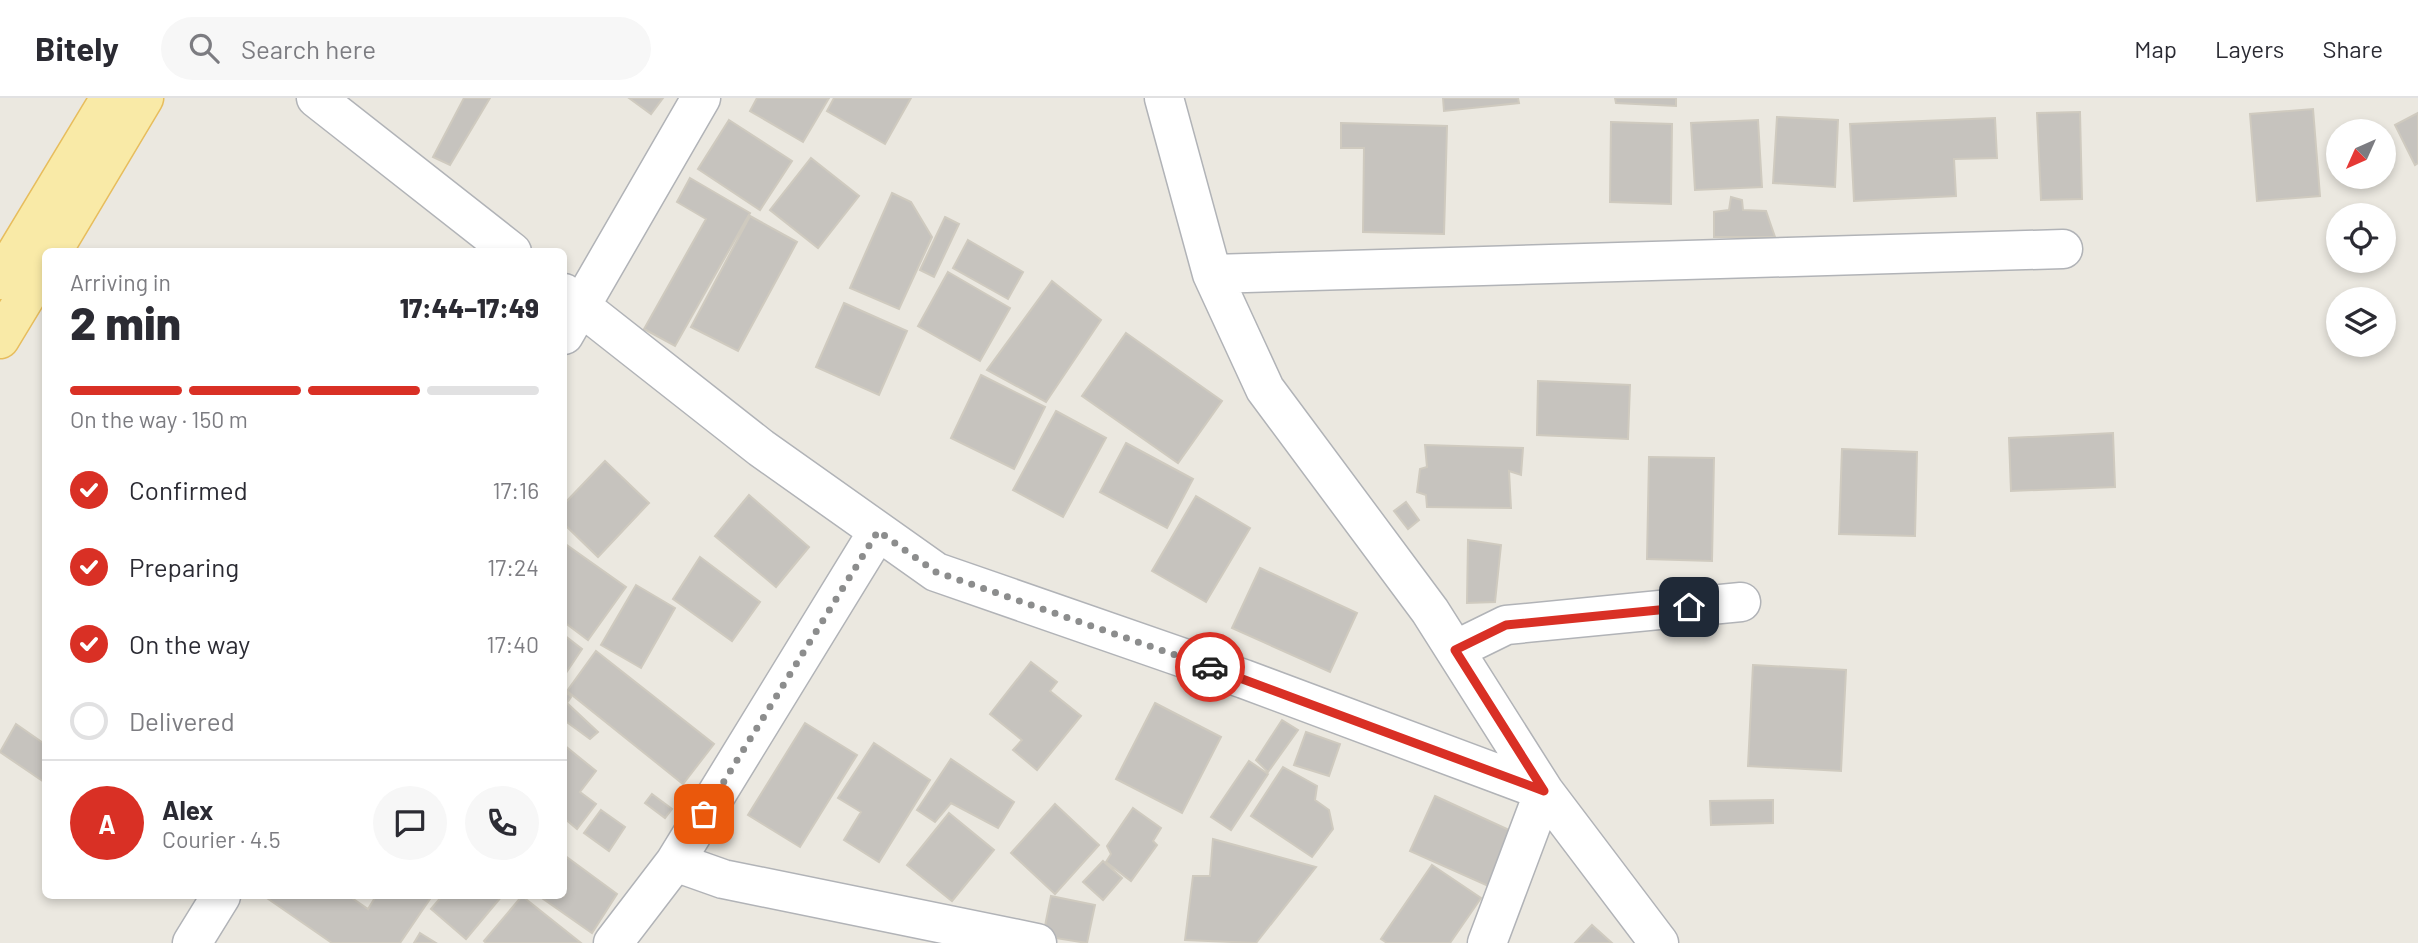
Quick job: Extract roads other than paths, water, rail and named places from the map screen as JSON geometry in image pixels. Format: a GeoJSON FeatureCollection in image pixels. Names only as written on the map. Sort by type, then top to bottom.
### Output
{"type":"FeatureCollection","features":[{"type":"Feature","properties":{"kind":"main road"},"geometry":{"type":"LineString","coordinates":[[0,280],[110,98]]}},
{"type":"Feature","properties":{"kind":"main road"},"geometry":{"type":"LineString","coordinates":[[54,248],[144,98]]}},
{"type":"Feature","properties":{"kind":"main road"},"geometry":{"type":"LineString","coordinates":[[0,340],[42,271]]}},
{"type":"Feature","properties":{"kind":"street"},"geometry":{"type":"LineString","coordinates":[[316,98],[507,248]]}},
{"type":"Feature","properties":{"kind":"street"},"geometry":{"type":"LineString","coordinates":[[701,98],[569,311],[936,572],[1244,679],[1544,791]]}},
{"type":"Feature","properties":{"kind":"street"},"geometry":{"type":"LineString","coordinates":[[1164,98],[1212,274],[1265,389],[1430,611],[1544,791],[1659,943]]}},
{"type":"Feature","properties":{"kind":"street"},"geometry":{"type":"LineString","coordinates":[[1212,274],[2063,249]]}},
{"type":"Feature","properties":{"kind":"street"},"geometry":{"type":"LineString","coordinates":[[613,943],[675,862],[878,531]]}},
{"type":"Feature","properties":{"kind":"street"},"geometry":{"type":"LineString","coordinates":[[1455,650],[1506,625],[1741,602]]}},
{"type":"Feature","properties":{"kind":"street"},"geometry":{"type":"LineString","coordinates":[[1487,943],[1544,791]]}},
{"type":"Feature","properties":{"kind":"street"},"geometry":{"type":"LineString","coordinates":[[675,862],[723,879],[1037,943]]}},
{"type":"Feature","properties":{"kind":"street"},"geometry":{"type":"LineString","coordinates":[[192,943],[219,899]]}}]}
